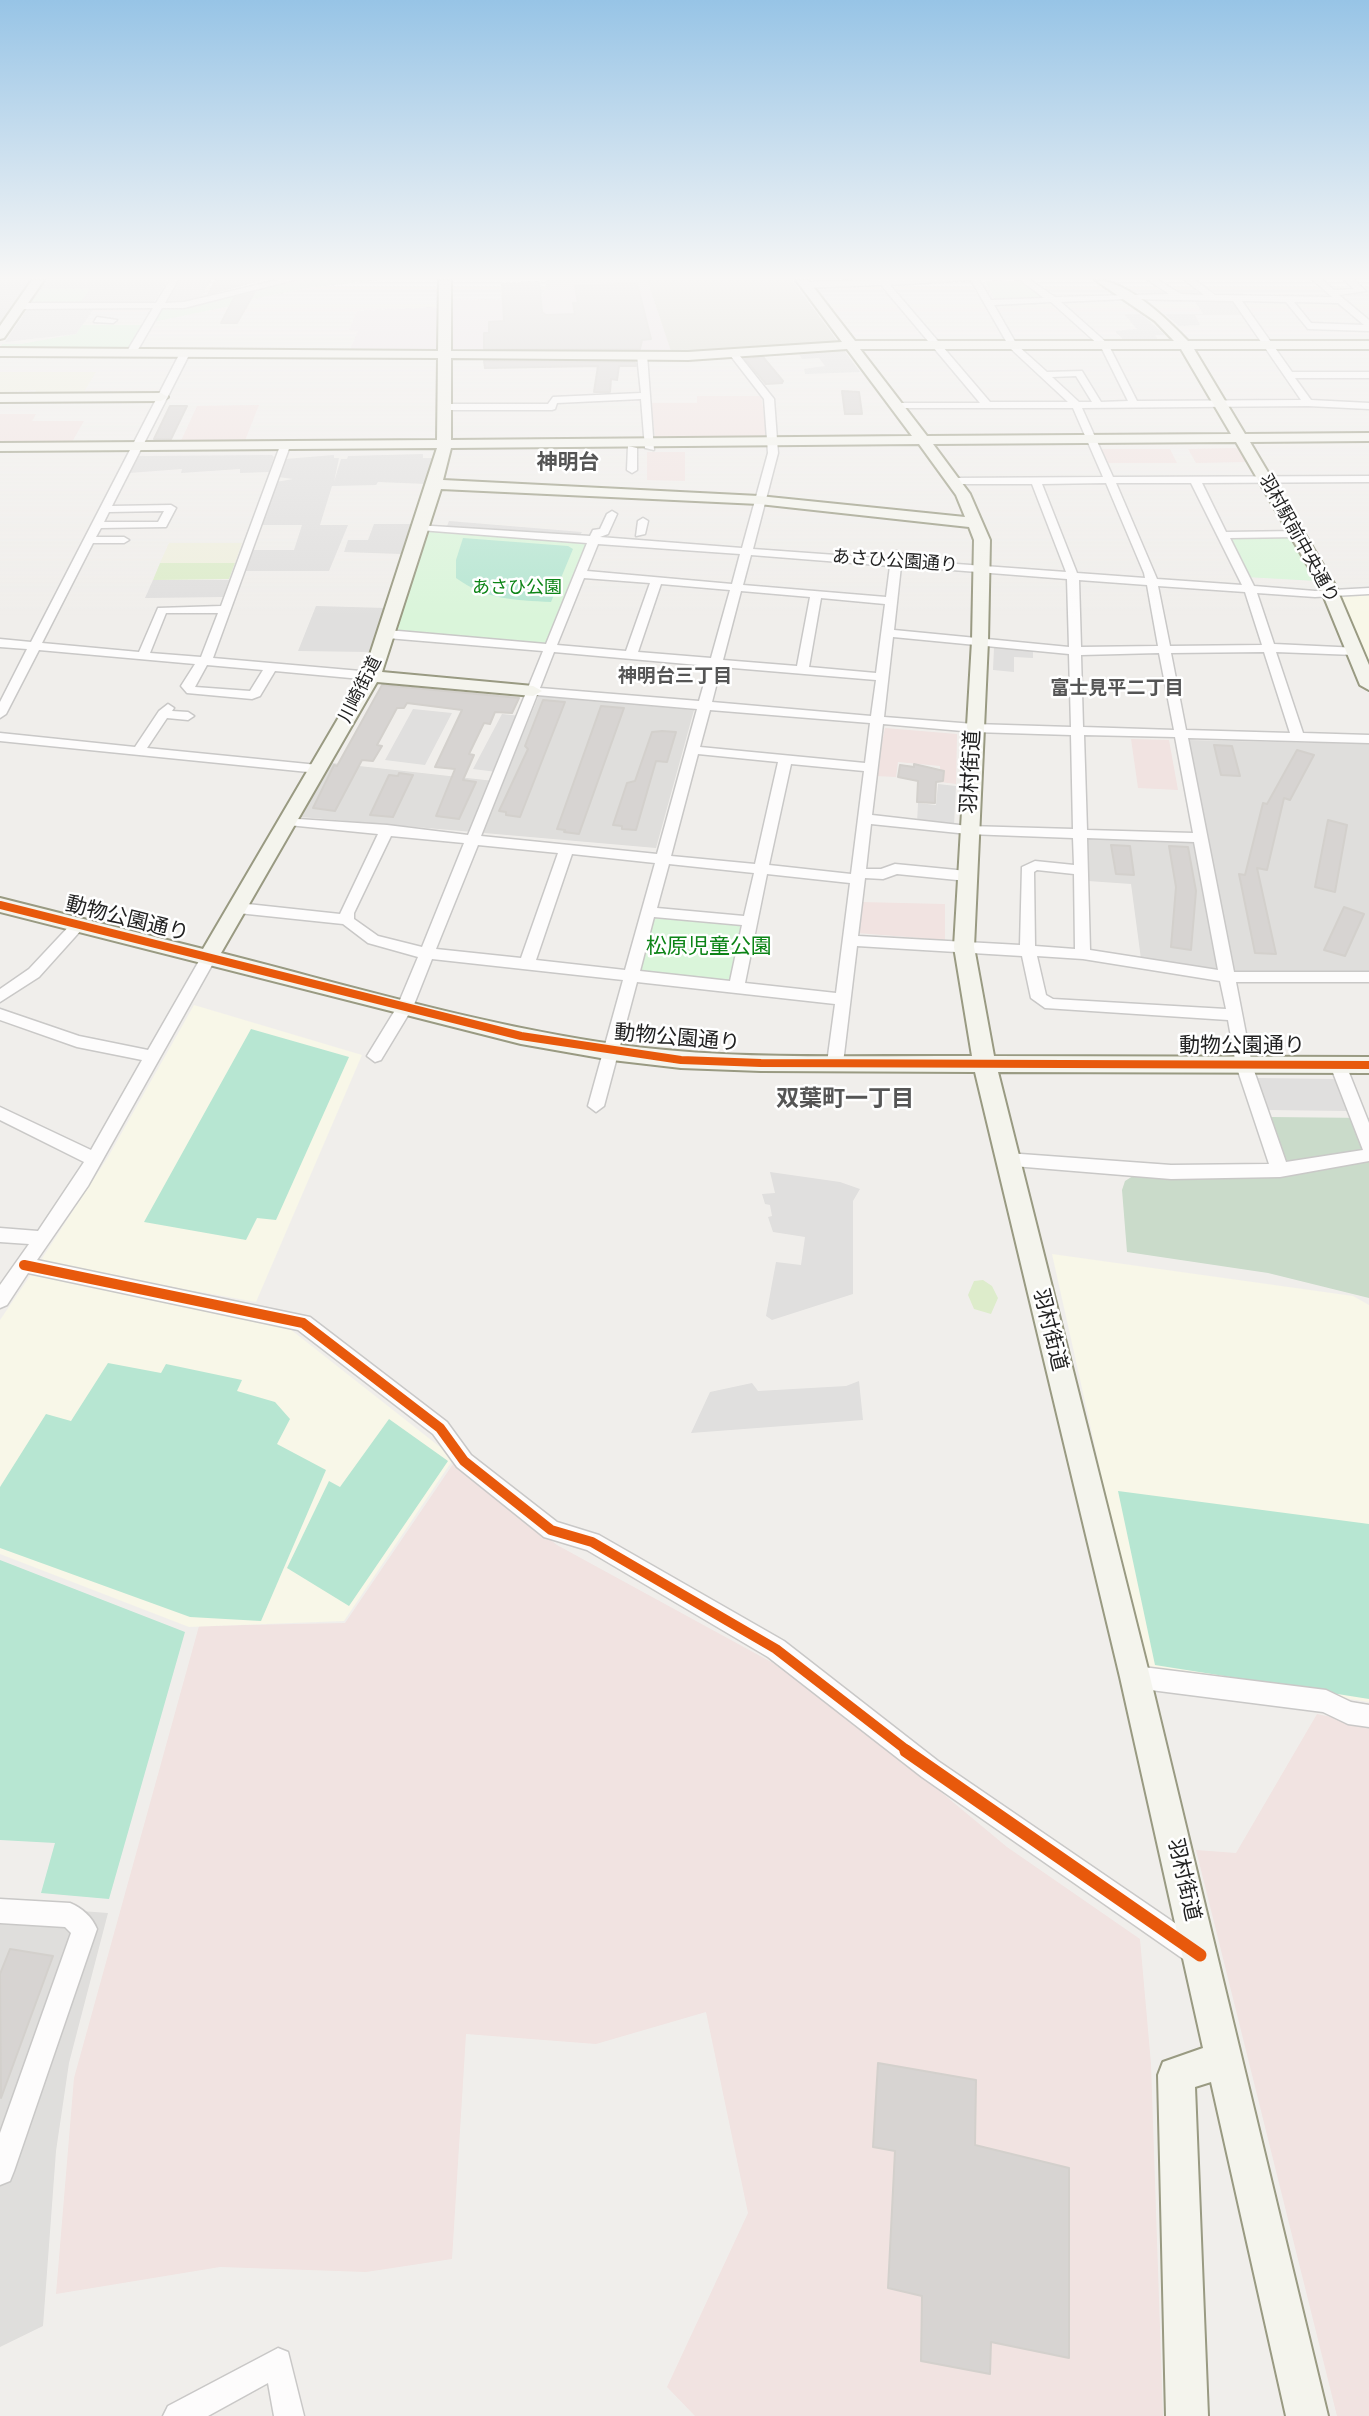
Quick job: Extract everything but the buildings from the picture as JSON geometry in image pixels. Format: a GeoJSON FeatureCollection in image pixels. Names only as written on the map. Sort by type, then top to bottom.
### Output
{"type":"FeatureCollection","features":[{"type":"Feature","properties":{"kind":"street"},"geometry":{"type":"LineString","coordinates":[[0,714],[163,393]]}},
{"type":"Feature","properties":{"kind":"street","name":"川崎街道"},"geometry":{"type":"LineString","coordinates":[[208,958],[372,676],[446,447],[447,393]]}},
{"type":"Feature","properties":{"kind":"street"},"geometry":{"type":"LineString","coordinates":[[645,393],[650,445]]}},
{"type":"Feature","properties":{"kind":"street"},"geometry":{"type":"LineString","coordinates":[[596,1106],[633,976],[773,444],[769,398],[765,393]]}},
{"type":"Feature","properties":{"kind":"street","name":"羽村街道"},"geometry":{"type":"LineString","coordinates":[[887,393],[954,481],[982,540],[980,641],[968,830],[964,947],[967,981],[1007,1160],[1135,1677],[1307,2416]]}},
{"type":"Feature","properties":{"kind":"street"},"geometry":{"type":"LineString","coordinates":[[977,393],[987,405]]}},
{"type":"Feature","properties":{"kind":"street"},"geometry":{"type":"LineString","coordinates":[[1064,393],[1076,404],[1151,577],[1167,649],[1244,1065],[1280,1170]]}},
{"type":"Feature","properties":{"kind":"street"},"geometry":{"type":"LineString","coordinates":[[1091,393],[1098,404]]}},
{"type":"Feature","properties":{"kind":"street"},"geometry":{"type":"LineString","coordinates":[[1129,393],[1135,404]]}},
{"type":"Feature","properties":{"kind":"street","name":"羽村駅前中央通り"},"geometry":{"type":"LineString","coordinates":[[1214,393],[1329,589],[1369,685]]}},
{"type":"Feature","properties":{"kind":"street"},"geometry":{"type":"LineString","coordinates":[[1300,393],[1308,403]]}},
{"type":"Feature","properties":{"kind":"street"},"geometry":{"type":"LineString","coordinates":[[1340,393],[1369,394]]}},
{"type":"Feature","properties":{"kind":"street"},"geometry":{"type":"LineString","coordinates":[[447,407],[552,407],[553,400],[645,396]]}},
{"type":"Feature","properties":{"kind":"street"},"geometry":{"type":"LineString","coordinates":[[0,398],[161,397]]}},
{"type":"Feature","properties":{"kind":"street"},"geometry":{"type":"LineString","coordinates":[[897,406],[1220,403],[1369,406]]}},
{"type":"Feature","properties":{"kind":"street"},"geometry":{"type":"LineString","coordinates":[[1119,404],[1126,418]]}},
{"type":"Feature","properties":{"kind":"street"},"geometry":{"type":"LineString","coordinates":[[1322,404],[1332,417]]}},
{"type":"Feature","properties":{"kind":"street"},"geometry":{"type":"LineString","coordinates":[[1015,405],[1021,420]]}},
{"type":"Feature","properties":{"kind":"street"},"geometry":{"type":"LineString","coordinates":[[1242,441],[1369,437]]}},
{"type":"Feature","properties":{"kind":"street"},"geometry":{"type":"LineString","coordinates":[[0,447],[135,449],[1242,441],[1369,443]]}},
{"type":"Feature","properties":{"kind":"street"},"geometry":{"type":"LineString","coordinates":[[446,447],[632,448],[650,445]]}},
{"type":"Feature","properties":{"kind":"street"},"geometry":{"type":"LineString","coordinates":[[271,667],[252,695],[191,690],[187,685],[204,661],[284,448]]}},
{"type":"Feature","properties":{"kind":"street"},"geometry":{"type":"LineString","coordinates":[[632,448],[632,470]]}},
{"type":"Feature","properties":{"kind":"street"},"geometry":{"type":"LineString","coordinates":[[0,453],[135,449]]}},
{"type":"Feature","properties":{"kind":"street"},"geometry":{"type":"LineString","coordinates":[[1206,470],[1212,480]]}},
{"type":"Feature","properties":{"kind":"street"},"geometry":{"type":"LineString","coordinates":[[954,481],[1036,481],[1060,476],[1109,481],[1363,482]]}},
{"type":"Feature","properties":{"kind":"street"},"geometry":{"type":"LineString","coordinates":[[1195,480],[1248,585],[1297,736]]}},
{"type":"Feature","properties":{"kind":"street"},"geometry":{"type":"LineString","coordinates":[[1036,481],[1071,571],[1077,651],[1083,954]]}},
{"type":"Feature","properties":{"kind":"street"},"geometry":{"type":"LineString","coordinates":[[435,484],[759,499],[976,523]]}},
{"type":"Feature","properties":{"kind":"street"},"geometry":{"type":"LineString","coordinates":[[96,525],[162,525],[171,508],[104,509]]}},
{"type":"Feature","properties":{"kind":"street"},"geometry":{"type":"LineString","coordinates":[[375,1056],[405,1007],[581,574],[599,534],[612,514]]}},
{"type":"Feature","properties":{"kind":"street"},"geometry":{"type":"LineString","coordinates":[[640,534],[643,521]]}},
{"type":"Feature","properties":{"kind":"street","name":"あさひ公園通り"},"geometry":{"type":"LineString","coordinates":[[422,523],[599,534],[1248,585],[1369,590]]}},
{"type":"Feature","properties":{"kind":"street","name":"あさひ公園通り"},"geometry":{"type":"LineString","coordinates":[[599,534],[640,534],[746,547]]}},
{"type":"Feature","properties":{"kind":"street"},"geometry":{"type":"LineString","coordinates":[[1223,535],[1298,534]]}},
{"type":"Feature","properties":{"kind":"street"},"geometry":{"type":"LineString","coordinates":[[89,540],[124,540]]}},
{"type":"Feature","properties":{"kind":"street"},"geometry":{"type":"LineString","coordinates":[[835,1063],[890,633],[896,558]]}},
{"type":"Feature","properties":{"kind":"street"},"geometry":{"type":"LineString","coordinates":[[581,574],[891,601]]}},
{"type":"Feature","properties":{"kind":"street"},"geometry":{"type":"LineString","coordinates":[[631,655],[657,580]]}},
{"type":"Feature","properties":{"kind":"street","name":"あさひ公園通り"},"geometry":{"type":"LineString","coordinates":[[1329,589],[1369,581]]}},
{"type":"Feature","properties":{"kind":"street"},"geometry":{"type":"LineString","coordinates":[[802,670],[816,594]]}},
{"type":"Feature","properties":{"kind":"street"},"geometry":{"type":"LineString","coordinates":[[143,656],[162,610],[225,609]]}},
{"type":"Feature","properties":{"kind":"street"},"geometry":{"type":"LineString","coordinates":[[890,633],[1077,651],[1270,648],[1355,651]]}},
{"type":"Feature","properties":{"kind":"street"},"geometry":{"type":"LineString","coordinates":[[387,634],[883,677]]}},
{"type":"Feature","properties":{"kind":"street"},"geometry":{"type":"LineString","coordinates":[[0,643],[974,728],[1369,739]]}},
{"type":"Feature","properties":{"kind":"street"},"geometry":{"type":"LineString","coordinates":[[138,751],[165,711],[188,716]]}},
{"type":"Feature","properties":{"kind":"street"},"geometry":{"type":"LineString","coordinates":[[0,737],[318,769]]}},
{"type":"Feature","properties":{"kind":"street"},"geometry":{"type":"LineString","coordinates":[[692,750],[872,768]]}},
{"type":"Feature","properties":{"kind":"street"},"geometry":{"type":"LineString","coordinates":[[736,988],[785,759]]}},
{"type":"Feature","properties":{"kind":"street"},"geometry":{"type":"LineString","coordinates":[[866,819],[968,830],[1200,838]]}},
{"type":"Feature","properties":{"kind":"street"},"geometry":{"type":"LineString","coordinates":[[288,821],[762,869],[858,876],[883,874],[895,869],[967,876]]}},
{"type":"Feature","properties":{"kind":"street"},"geometry":{"type":"LineString","coordinates":[[347,920],[347,913],[387,829]]}},
{"type":"Feature","properties":{"kind":"street"},"geometry":{"type":"LineString","coordinates":[[527,964],[567,848]]}},
{"type":"Feature","properties":{"kind":"street"},"geometry":{"type":"LineString","coordinates":[[1081,870],[1035,865],[1027,870],[1028,951],[1039,998],[1050,1004],[1234,1015]]}},
{"type":"Feature","properties":{"kind":"street","name":"動物公園通り"},"geometry":{"type":"LineString","coordinates":[[0,905],[521,1036],[612,1052],[681,1060],[835,1063],[1369,1065]]}},
{"type":"Feature","properties":{"kind":"street"},"geometry":{"type":"LineString","coordinates":[[237,908],[347,920],[361,935],[380,944],[426,953],[842,999]]}},
{"type":"Feature","properties":{"kind":"street"},"geometry":{"type":"LineString","coordinates":[[650,912],[751,921]]}},
{"type":"Feature","properties":{"kind":"street"},"geometry":{"type":"LineString","coordinates":[[0,997],[34,972],[78,925]]}},
{"type":"Feature","properties":{"kind":"street"},"geometry":{"type":"LineString","coordinates":[[850,941],[1083,954],[1228,977],[1369,977]]}},
{"type":"Feature","properties":{"kind":"street"},"geometry":{"type":"LineString","coordinates":[[0,1300],[93,1159],[154,1057],[208,958]]}},
{"type":"Feature","properties":{"kind":"street"},"geometry":{"type":"LineString","coordinates":[[0,1014],[77,1041],[154,1057]]}},
{"type":"Feature","properties":{"kind":"street"},"geometry":{"type":"LineString","coordinates":[[1338,1065],[1369,1145]]}},
{"type":"Feature","properties":{"kind":"street"},"geometry":{"type":"LineString","coordinates":[[0,1113],[93,1159]]}},
{"type":"Feature","properties":{"kind":"street"},"geometry":{"type":"LineString","coordinates":[[1007,1160],[1171,1172],[1280,1170],[1369,1155]]}},
{"type":"Feature","properties":{"kind":"street"},"geometry":{"type":"LineString","coordinates":[[0,1235],[43,1238]]}},
{"type":"Feature","properties":{"kind":"street"},"geometry":{"type":"LineString","coordinates":[[24,1265],[303,1323],[440,1428],[464,1461],[551,1530],[593,1542],[776,1649],[930,1769],[1200,1955]]}},
{"type":"Feature","properties":{"kind":"street"},"geometry":{"type":"LineString","coordinates":[[1135,1677],[1326,1701],[1348,1713],[1369,1716]]}},
{"type":"Feature","properties":{"kind":"street"},"geometry":{"type":"LineString","coordinates":[[0,1911],[70,1915],[85,1929],[0,2171]]}},
{"type":"Feature","properties":{"kind":"street"},"geometry":{"type":"LineString","coordinates":[[1187,2416],[1176,2075],[1223,2060]]}},
{"type":"Feature","properties":{"kind":"street"},"geometry":{"type":"LineString","coordinates":[[178,2416],[278,2362],[289,2416]]}},
{"type":"Feature","properties":{"kind":"shaded area"},"geometry":{"type":"Polygon","coordinates":[[[697,396],[761,396],[768,438],[655,437],[651,403],[697,403],[697,396]]]}},
{"type":"Feature","properties":{"kind":"shaded area"},"geometry":{"type":"Polygon","coordinates":[[[259,405],[244,443],[180,443],[197,406],[259,405]]]}},
{"type":"Feature","properties":{"kind":"shaded area"},"geometry":{"type":"Polygon","coordinates":[[[0,414],[36,414],[32,421],[84,421],[72,442],[0,442],[0,414]]]}},
{"type":"Feature","properties":{"kind":"shaded area"},"geometry":{"type":"Polygon","coordinates":[[[1101,449],[1170,449],[1177,463],[1107,463],[1101,449]]]}},
{"type":"Feature","properties":{"kind":"shaded area"},"geometry":{"type":"Polygon","coordinates":[[[1188,449],[1240,450],[1247,462],[1196,463],[1188,449]]]}},
{"type":"Feature","properties":{"kind":"shaded area"},"geometry":{"type":"Polygon","coordinates":[[[647,452],[685,452],[685,481],[647,480],[647,452]]]}},
{"type":"Feature","properties":{"kind":"shaded area"},"geometry":{"type":"Polygon","coordinates":[[[423,454],[423,458],[433,458],[427,484],[378,482],[376,485],[332,486],[320,525],[348,525],[329,571],[244,571],[252,550],[294,550],[302,525],[261,525],[276,482],[293,479],[278,477],[285,459],[334,455],[334,458],[339,458],[334,482],[341,459],[347,459],[348,456],[423,454]]]}},
{"type":"Feature","properties":{"kind":"shaded area"},"geometry":{"type":"Polygon","coordinates":[[[139,456],[274,457],[269,472],[240,473],[240,469],[181,473],[182,469],[129,473],[139,456]]]}},
{"type":"Feature","properties":{"kind":"shaded area"},"geometry":{"type":"Polygon","coordinates":[[[449,521],[582,532],[580,535],[447,526],[449,521]]]}},
{"type":"Feature","properties":{"kind":"shaded area"},"geometry":{"type":"Polygon","coordinates":[[[374,524],[413,524],[401,554],[344,552],[348,540],[368,540],[374,524]]]}},
{"type":"Feature","properties":{"kind":"shaded area"},"geometry":{"type":"Polygon","coordinates":[[[153,580],[229,580],[223,597],[145,598],[153,580]]]}},
{"type":"Feature","properties":{"kind":"shaded area"},"geometry":{"type":"Polygon","coordinates":[[[1369,591],[1369,665],[1338,593],[1369,591]]]}},
{"type":"Feature","properties":{"kind":"shaded area"},"geometry":{"type":"Polygon","coordinates":[[[316,606],[385,608],[370,652],[298,651],[316,606]]]}},
{"type":"Feature","properties":{"kind":"shaded area"},"geometry":{"type":"Polygon","coordinates":[[[994,647],[1033,650],[1033,658],[1014,657],[1014,672],[993,670],[994,647]]]}},
{"type":"Feature","properties":{"kind":"shaded area"},"geometry":{"type":"Polygon","coordinates":[[[539,695],[694,710],[656,848],[301,817],[332,763],[503,782],[539,695]]]}},
{"type":"Feature","properties":{"kind":"shaded area"},"geometry":{"type":"Polygon","coordinates":[[[413,709],[452,713],[425,765],[385,760],[413,709]]]}},
{"type":"Feature","properties":{"kind":"shaded area"},"geometry":{"type":"Polygon","coordinates":[[[502,714],[521,716],[497,772],[473,769],[502,714]]]}},
{"type":"Feature","properties":{"kind":"shaded area"},"geometry":{"type":"Polygon","coordinates":[[[885,728],[957,734],[956,784],[940,782],[940,766],[898,762],[896,777],[875,776],[885,728]]]}},
{"type":"Feature","properties":{"kind":"shaded area"},"geometry":{"type":"Polygon","coordinates":[[[1131,739],[1169,740],[1178,790],[1138,788],[1131,739]]]}},
{"type":"Feature","properties":{"kind":"shaded area"},"geometry":{"type":"Polygon","coordinates":[[[1188,740],[1369,744],[1369,974],[1239,974],[1141,959],[1131,884],[1088,881],[1086,842],[1090,837],[1207,841],[1188,740]]]}},
{"type":"Feature","properties":{"kind":"shaded area"},"geometry":{"type":"Polygon","coordinates":[[[938,784],[956,786],[954,826],[917,823],[918,803],[936,805],[938,784]]]}},
{"type":"Feature","properties":{"kind":"shaded area"},"geometry":{"type":"Polygon","coordinates":[[[860,902],[945,904],[945,940],[857,933],[860,902]]]}},
{"type":"Feature","properties":{"kind":"shaded area"},"geometry":{"type":"Polygon","coordinates":[[[194,1005],[362,1055],[256,1302],[39,1263],[108,1157],[194,1005]]]}},
{"type":"Feature","properties":{"kind":"shaded area"},"geometry":{"type":"Polygon","coordinates":[[[1256,1078],[1336,1079],[1347,1111],[1266,1110],[1256,1078]]]}},
{"type":"Feature","properties":{"kind":"shaded area"},"geometry":{"type":"Polygon","coordinates":[[[770,1172],[840,1182],[860,1189],[853,1201],[853,1294],[772,1320],[766,1316],[776,1262],[801,1265],[805,1237],[773,1232],[768,1217],[772,1216],[770,1205],[765,1204],[762,1194],[775,1193],[770,1172]]]}},
{"type":"Feature","properties":{"kind":"shaded area"},"geometry":{"type":"Polygon","coordinates":[[[1052,1254],[1353,1296],[1369,1305],[1369,1702],[1144,1666],[1052,1254]]]}},
{"type":"Feature","properties":{"kind":"shaded area"},"geometry":{"type":"Polygon","coordinates":[[[32,1273],[290,1329],[454,1458],[344,1621],[189,1627],[0,1554],[0,1320],[32,1273]]]}},
{"type":"Feature","properties":{"kind":"shaded area"},"geometry":{"type":"Polygon","coordinates":[[[859,1381],[863,1420],[691,1433],[710,1392],[752,1383],[758,1391],[846,1386],[859,1381]]]}},
{"type":"Feature","properties":{"kind":"shaded area"},"geometry":{"type":"Polygon","coordinates":[[[453,1464],[557,1545],[773,1663],[894,1753],[1007,1847],[1140,1939],[1151,2064],[1163,2416],[695,2416],[667,2387],[748,2213],[706,2012],[596,2044],[466,2034],[452,2259],[366,2272],[220,2267],[56,2294],[74,2078],[199,1626],[345,1623],[453,1464]]]}},
{"type":"Feature","properties":{"kind":"shaded area"},"geometry":{"type":"Polygon","coordinates":[[[1317,1714],[1369,1725],[1369,2416],[1337,2416],[1196,1850],[1236,1853],[1317,1714]]]}},
{"type":"Feature","properties":{"kind":"shaded area"},"geometry":{"type":"Polygon","coordinates":[[[0,1905],[108,1913],[69,2063],[56,2151],[43,2326],[0,2347],[0,1905]]]}},
{"type":"Feature","properties":{"kind":"green space"},"geometry":{"type":"Polygon","coordinates":[[[35,393],[83,393],[82,395],[33,396],[35,393]]]}},
{"type":"Feature","properties":{"kind":"green space","name":"あさひ公園"},"geometry":{"type":"Polygon","coordinates":[[[428,528],[592,539],[554,644],[397,630],[428,528]]]}},
{"type":"Feature","properties":{"kind":"green space"},"geometry":{"type":"Polygon","coordinates":[[[1227,536],[1291,536],[1317,581],[1245,577],[1227,536]]]}},
{"type":"Feature","properties":{"kind":"green space"},"geometry":{"type":"Polygon","coordinates":[[[463,538],[568,546],[573,549],[551,602],[513,599],[478,591],[456,578],[456,560],[463,538]]]}},
{"type":"Feature","properties":{"kind":"green space"},"geometry":{"type":"Polygon","coordinates":[[[169,543],[242,543],[235,563],[160,563],[169,543]]]}},
{"type":"Feature","properties":{"kind":"green space"},"geometry":{"type":"Polygon","coordinates":[[[160,563],[235,563],[229,579],[153,580],[160,563]]]}},
{"type":"Feature","properties":{"kind":"green space","name":"松原児童公園"},"geometry":{"type":"Polygon","coordinates":[[[655,914],[749,922],[736,982],[640,971],[655,914]]]}},
{"type":"Feature","properties":{"kind":"green space"},"geometry":{"type":"Polygon","coordinates":[[[251,1029],[349,1057],[276,1220],[257,1218],[246,1240],[144,1222],[251,1029]]]}},
{"type":"Feature","properties":{"kind":"green space"},"geometry":{"type":"Polygon","coordinates":[[[1270,1117],[1369,1118],[1369,1298],[1268,1273],[1127,1252],[1122,1190],[1125,1181],[1133,1176],[1290,1175],[1270,1117]]]}},
{"type":"Feature","properties":{"kind":"green space"},"geometry":{"type":"Polygon","coordinates":[[[983,1280],[992,1286],[998,1298],[991,1314],[974,1309],[968,1295],[974,1281],[983,1280]]]}},
{"type":"Feature","properties":{"kind":"green space"},"geometry":{"type":"Polygon","coordinates":[[[108,1363],[161,1373],[166,1364],[242,1380],[237,1391],[275,1402],[290,1419],[277,1444],[326,1470],[261,1621],[190,1617],[0,1548],[0,1487],[46,1414],[71,1421],[108,1363]]]}},
{"type":"Feature","properties":{"kind":"green space"},"geometry":{"type":"Polygon","coordinates":[[[389,1419],[448,1461],[349,1606],[287,1568],[329,1481],[340,1487],[389,1419]]]}},
{"type":"Feature","properties":{"kind":"green space"},"geometry":{"type":"Polygon","coordinates":[[[1118,1491],[1369,1524],[1369,1699],[1155,1665],[1118,1491]]]}},
{"type":"Feature","properties":{"kind":"green space"},"geometry":{"type":"Polygon","coordinates":[[[0,1560],[185,1632],[109,1899],[41,1893],[55,1843],[0,1840],[0,1560]]]}},
{"type":"Feature","properties":{"kind":"cycle path"},"geometry":{"type":"LineString","coordinates":[[0,905],[521,1036],[612,1052],[681,1060],[761,1063],[1369,1065]]}},
{"type":"Feature","properties":{"kind":"cycle path"},"geometry":{"type":"LineString","coordinates":[[24,1265],[303,1323],[440,1428],[464,1461],[551,1530],[592,1542],[776,1649],[930,1769],[1200,1955]]}},
{"type":"Feature","properties":{"kind":"district","name":"神明台"},"geometry":{"type":"Point","coordinates":[568,464]}},
{"type":"Feature","properties":{"kind":"district","name":"神明台三丁目"},"geometry":{"type":"Point","coordinates":[675,677]}},
{"type":"Feature","properties":{"kind":"district","name":"富士見平二丁目"},"geometry":{"type":"Point","coordinates":[1117,689]}},
{"type":"Feature","properties":{"kind":"district","name":"双葉町一丁目"},"geometry":{"type":"Point","coordinates":[845,1100]}}]}
